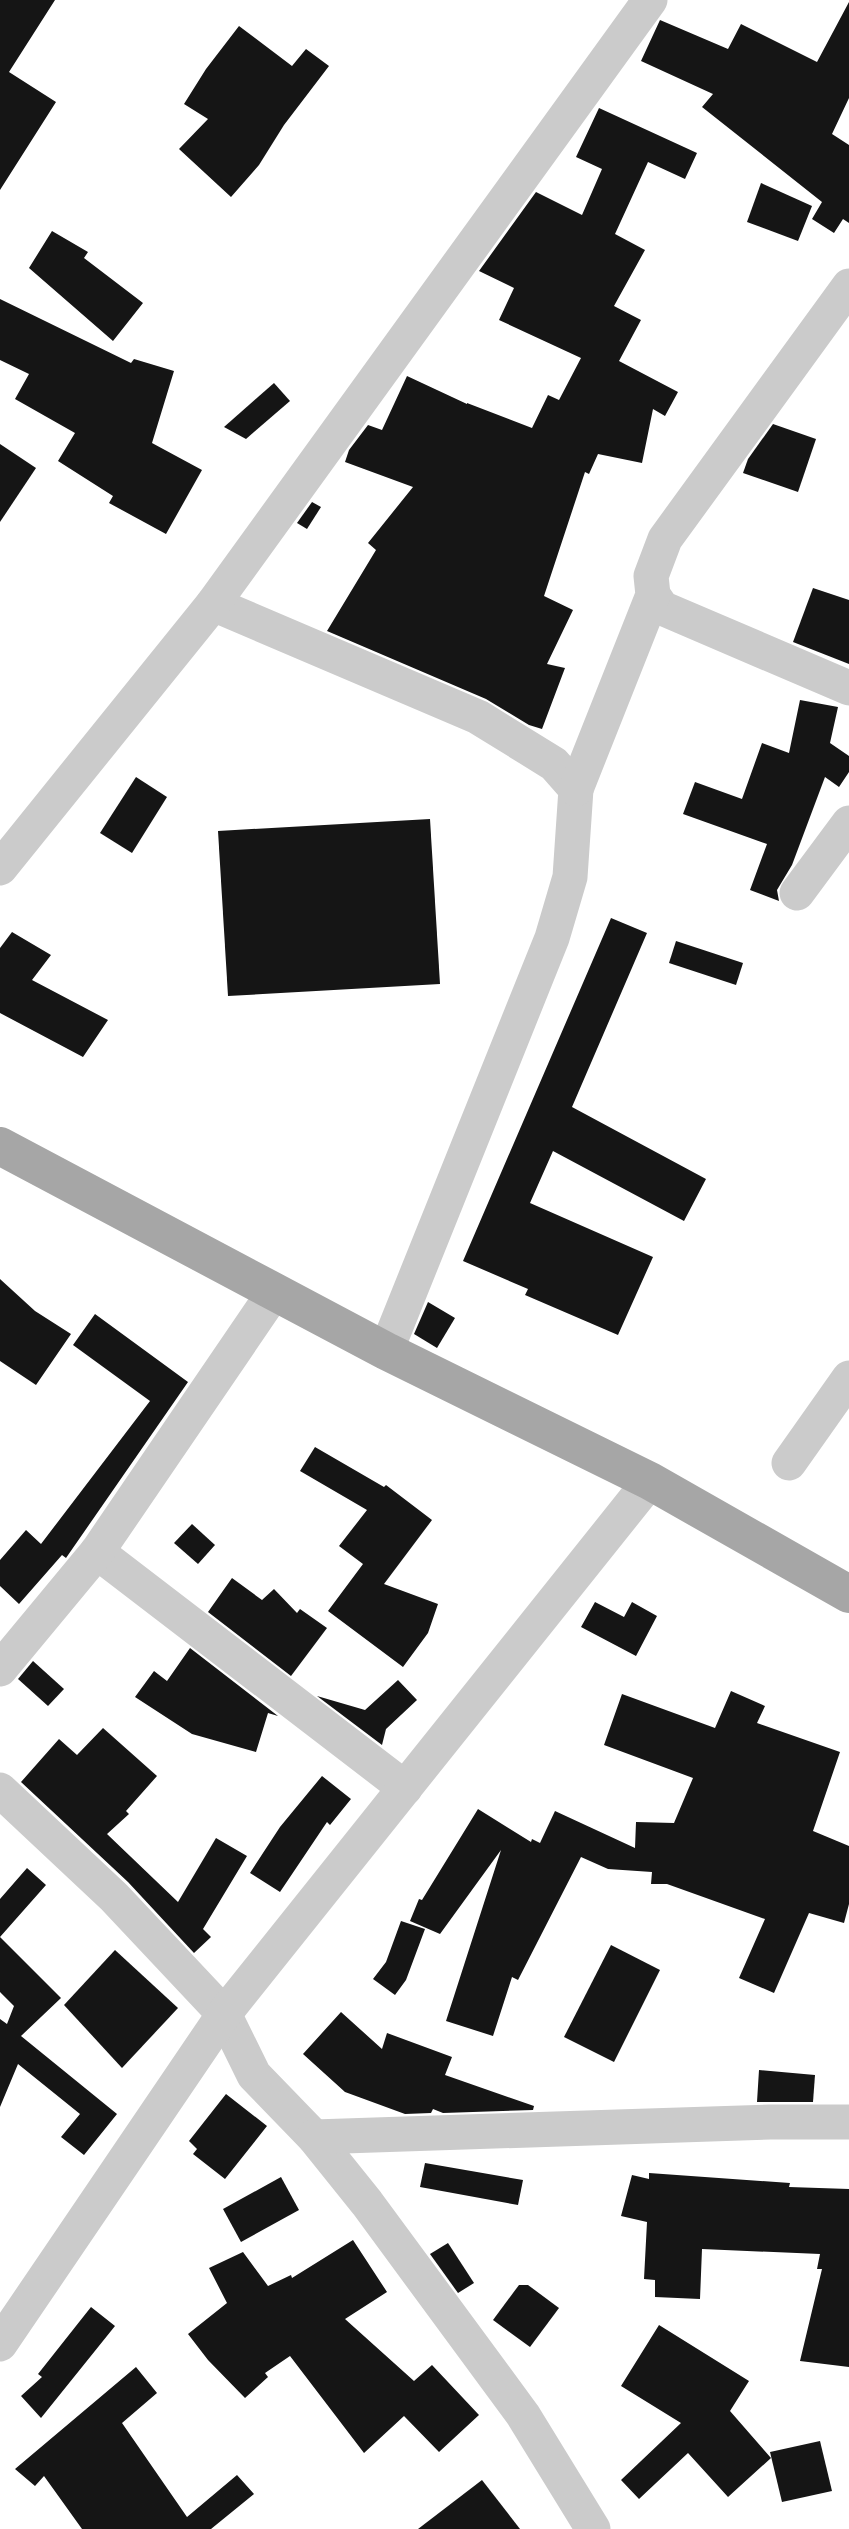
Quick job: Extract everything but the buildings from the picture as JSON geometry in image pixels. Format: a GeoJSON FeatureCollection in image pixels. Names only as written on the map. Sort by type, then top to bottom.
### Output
{"type":"FeatureCollection","features":[{"type":"Feature","properties":{"kind":"main road"},"geometry":{"type":"LineString","coordinates":[[0,1146],[386,1351],[650,1482],[849,1594]]}},
{"type":"Feature","properties":{"kind":"street"},"geometry":{"type":"LineString","coordinates":[[0,868],[213,604],[650,0]]}},
{"type":"Feature","properties":{"kind":"street"},"geometry":{"type":"LineString","coordinates":[[386,1351],[552,938],[570,877],[576,789],[653,595],[651,576],[665,539],[849,286]]}},
{"type":"Feature","properties":{"kind":"street"},"geometry":{"type":"LineString","coordinates":[[653,595],[662,608],[849,688]]}},
{"type":"Feature","properties":{"kind":"street"},"geometry":{"type":"LineString","coordinates":[[213,604],[478,717],[554,764],[576,789]]}},
{"type":"Feature","properties":{"kind":"street"},"geometry":{"type":"LineString","coordinates":[[797,893],[849,823]]}},
{"type":"Feature","properties":{"kind":"street"},"geometry":{"type":"LineString","coordinates":[[0,1669],[97,1552],[275,1291]]}},
{"type":"Feature","properties":{"kind":"street"},"geometry":{"type":"LineString","coordinates":[[789,1463],[849,1378]]}},
{"type":"Feature","properties":{"kind":"street"},"geometry":{"type":"LineString","coordinates":[[0,2344],[224,2014],[650,1482]]}},
{"type":"Feature","properties":{"kind":"street"},"geometry":{"type":"LineString","coordinates":[[97,1552],[405,1788]]}},
{"type":"Feature","properties":{"kind":"street"},"geometry":{"type":"LineString","coordinates":[[0,1790],[114,1897],[224,2014],[254,2075],[314,2137],[366,2203],[523,2415],[593,2529]]}},
{"type":"Feature","properties":{"kind":"street"},"geometry":{"type":"LineString","coordinates":[[314,2137],[770,2122],[849,2122]]}}]}
